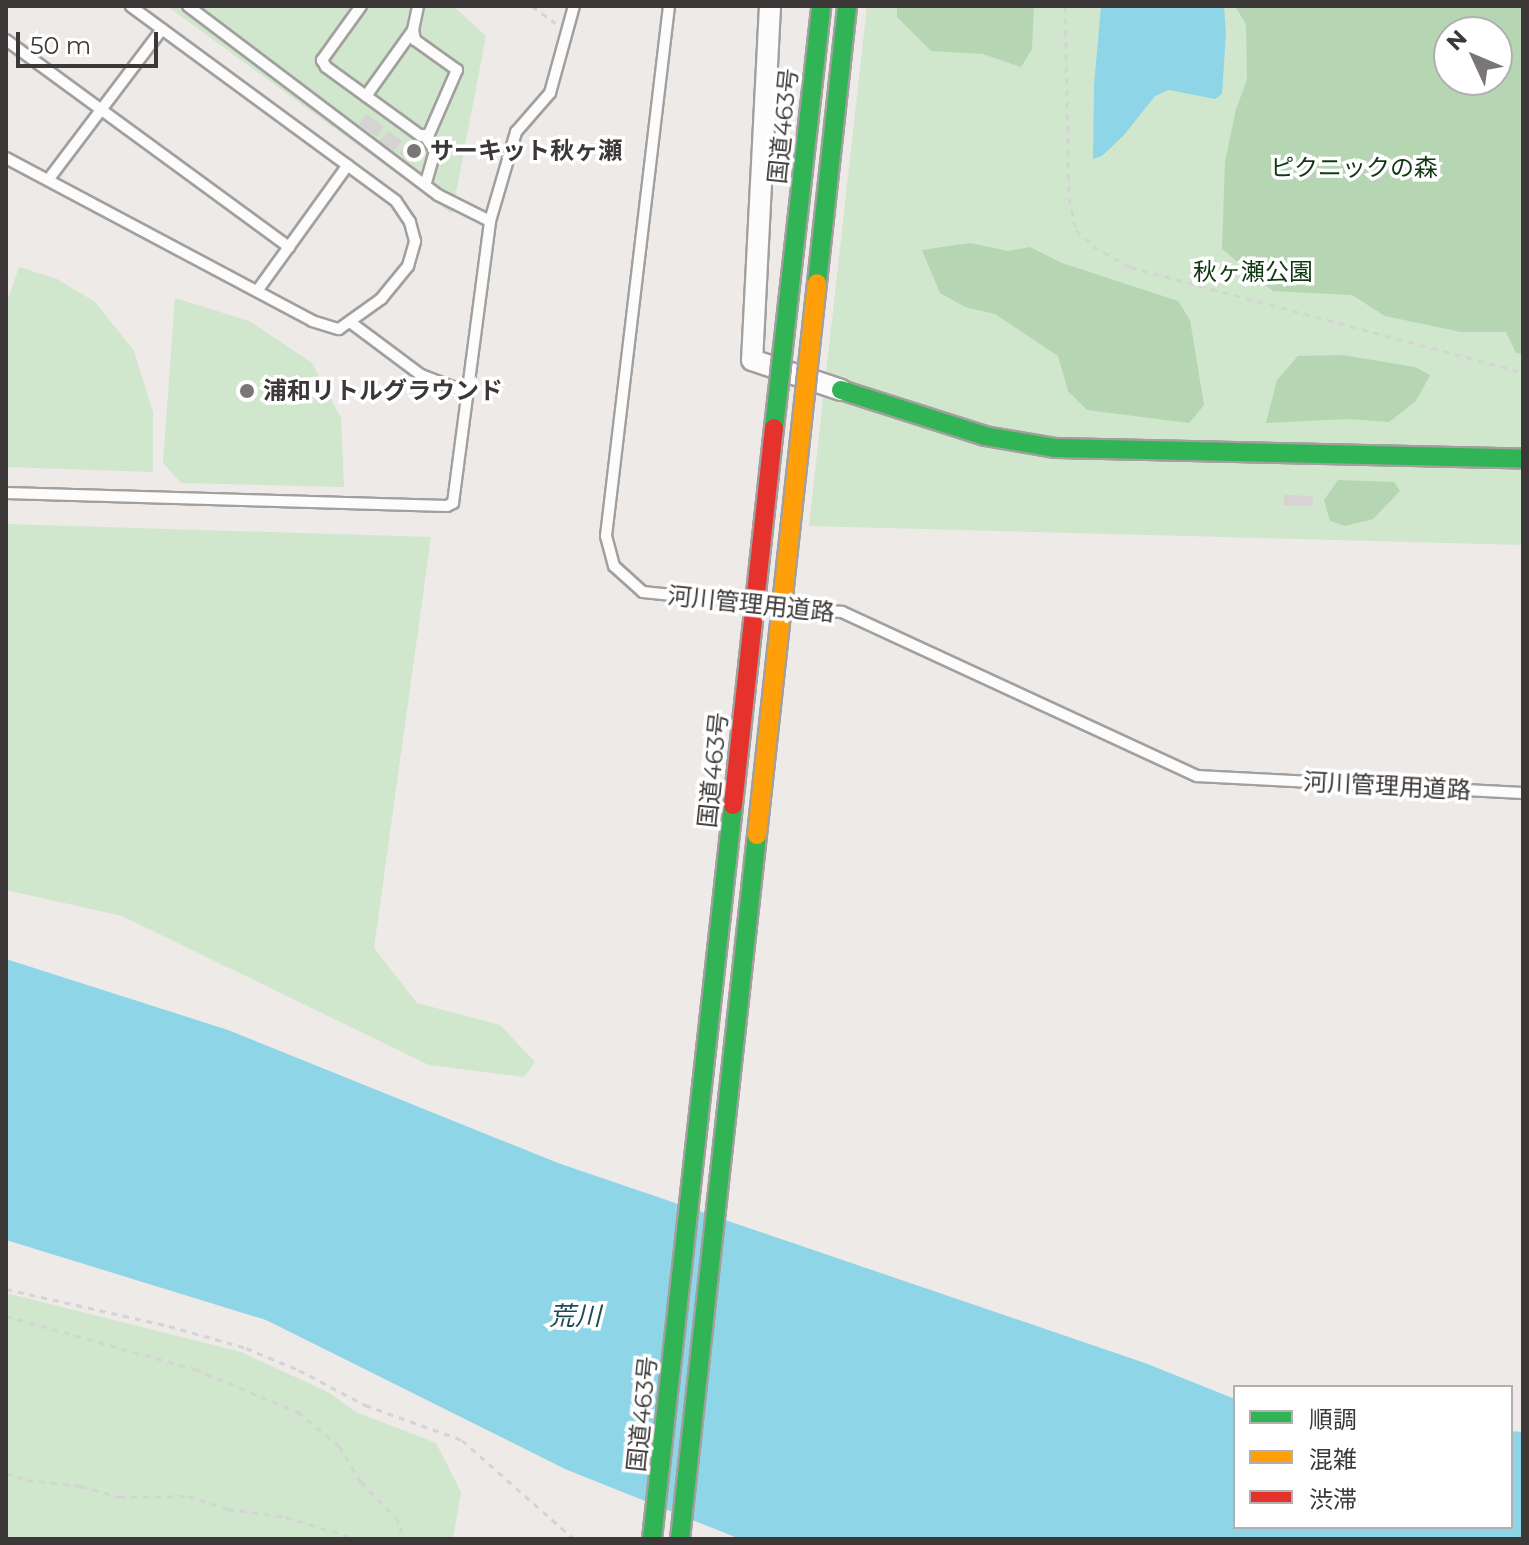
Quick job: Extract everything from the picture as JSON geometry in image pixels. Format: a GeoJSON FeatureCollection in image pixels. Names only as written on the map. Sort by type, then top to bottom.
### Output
{"type":"FeatureCollection","features":[{"type":"Feature","properties":{"kind":"main road","name":"国道463号"},"geometry":{"type":"LineString","coordinates":[[652,1539],[821,6]]}},
{"type":"Feature","properties":{"kind":"main road"},"geometry":{"type":"LineString","coordinates":[[680,1539],[847,6]]}},
{"type":"Feature","properties":{"kind":"main road"},"geometry":{"type":"LineString","coordinates":[[841,390],[985,436],[1056,448],[1523,459]]}},
{"type":"Feature","properties":{"kind":"street"},"geometry":{"type":"LineString","coordinates":[[770,6],[752,360],[841,390]]}},
{"type":"Feature","properties":{"kind":"lane"},"geometry":{"type":"LineString","coordinates":[[6,158],[312,321],[339,329],[390,288],[408,266],[415,241],[410,222],[396,201],[131,6]]}},
{"type":"Feature","properties":{"kind":"lane"},"geometry":{"type":"LineString","coordinates":[[188,6],[425,185],[490,221]]}},
{"type":"Feature","properties":{"kind":"lane"},"geometry":{"type":"LineString","coordinates":[[361,6],[322,60],[326,67],[421,136],[429,134],[457,70],[415,40],[413,30],[418,6]]}},
{"type":"Feature","properties":{"kind":"lane"},"geometry":{"type":"LineString","coordinates":[[6,493],[447,506],[453,503],[490,221],[516,132],[550,93],[574,6]]}},
{"type":"Feature","properties":{"kind":"lane","name":"河川管理用道路"},"geometry":{"type":"LineString","coordinates":[[669,6],[606,536],[614,566],[643,592],[842,612],[1197,776],[1523,793]]}},
{"type":"Feature","properties":{"kind":"lane"},"geometry":{"type":"LineString","coordinates":[[48,180],[162,29]]}},
{"type":"Feature","properties":{"kind":"lane"},"geometry":{"type":"LineString","coordinates":[[366,96],[413,30]]}},
{"type":"Feature","properties":{"kind":"lane"},"geometry":{"type":"LineString","coordinates":[[6,40],[289,247]]}},
{"type":"Feature","properties":{"kind":"lane"},"geometry":{"type":"LineString","coordinates":[[424,135],[435,151],[425,185]]}},
{"type":"Feature","properties":{"kind":"lane"},"geometry":{"type":"LineString","coordinates":[[257,291],[348,165]]}},
{"type":"Feature","properties":{"kind":"lane"},"geometry":{"type":"LineString","coordinates":[[350,322],[421,375],[468,393]]}},
{"type":"Feature","properties":{"kind":"path"},"geometry":{"type":"LineString","coordinates":[[532,6],[567,32]]}},
{"type":"Feature","properties":{"kind":"path"},"geometry":{"type":"LineString","coordinates":[[1065,6],[1069,198],[1076,230],[1093,246],[1130,267],[1523,372]]}},
{"type":"Feature","properties":{"kind":"path"},"geometry":{"type":"LineString","coordinates":[[6,1289],[169,1326],[246,1348],[299,1370],[365,1405],[462,1440],[574,1539]]}},
{"type":"Feature","properties":{"kind":"path"},"geometry":{"type":"LineString","coordinates":[[6,1316],[183,1365],[238,1384],[298,1412],[339,1446],[361,1482],[396,1518],[401,1527],[399,1539]]}},
{"type":"Feature","properties":{"kind":"path"},"geometry":{"type":"LineString","coordinates":[[6,1473],[27,1480],[81,1486],[119,1497],[188,1496],[228,1509],[286,1517],[357,1539]]}},
{"type":"Feature","properties":{"kind":"green space","name":"サーキット秋ヶ瀬"},"geometry":{"type":"Polygon","coordinates":[[[167,6],[453,6],[486,36],[452,214],[167,6]]]}},
{"type":"Feature","properties":{"kind":"green space","name":"秋ヶ瀬公園"},"geometry":{"type":"Polygon","coordinates":[[[867,6],[1523,6],[1523,545],[809,526],[867,6]]]}},
{"type":"Feature","properties":{"kind":"green space"},"geometry":{"type":"Polygon","coordinates":[[[897,6],[1034,6],[1032,49],[1021,67],[983,54],[931,51],[897,17],[897,6]]]}},
{"type":"Feature","properties":{"kind":"green space","name":"ピクニックの森"},"geometry":{"type":"Polygon","coordinates":[[[1235,6],[1523,6],[1523,354],[1516,353],[1506,332],[1461,332],[1385,316],[1352,295],[1273,291],[1222,249],[1225,162],[1236,109],[1247,80],[1246,24],[1235,6]]]}},
{"type":"Feature","properties":{"kind":"green space"},"geometry":{"type":"Polygon","coordinates":[[[970,243],[1008,251],[1030,247],[1062,263],[1178,301],[1190,320],[1204,405],[1189,423],[1087,410],[1068,391],[1058,356],[995,314],[965,307],[940,293],[922,250],[970,243]]]}},
{"type":"Feature","properties":{"kind":"green space"},"geometry":{"type":"Polygon","coordinates":[[[19,267],[57,279],[95,302],[134,351],[153,412],[153,472],[6,467],[6,305],[19,267]]]}},
{"type":"Feature","properties":{"kind":"green space","name":"浦和リトルグラウンド"},"geometry":{"type":"Polygon","coordinates":[[[175,298],[249,321],[312,363],[341,418],[344,487],[181,483],[163,463],[175,298]]]}},
{"type":"Feature","properties":{"kind":"green space"},"geometry":{"type":"Polygon","coordinates":[[[1343,355],[1415,367],[1430,375],[1416,401],[1389,422],[1348,419],[1266,423],[1277,380],[1298,356],[1343,355]]]}},
{"type":"Feature","properties":{"kind":"green space"},"geometry":{"type":"Polygon","coordinates":[[[1338,480],[1394,482],[1400,491],[1373,519],[1345,526],[1330,521],[1324,500],[1338,480]]]}},
{"type":"Feature","properties":{"kind":"green space"},"geometry":{"type":"Polygon","coordinates":[[[6,524],[431,537],[374,948],[417,1003],[500,1025],[535,1062],[524,1077],[429,1065],[122,916],[6,890],[6,524]]]}},
{"type":"Feature","properties":{"kind":"green space"},"geometry":{"type":"Polygon","coordinates":[[[6,1293],[241,1352],[328,1392],[356,1412],[436,1443],[461,1492],[453,1539],[6,1539],[6,1293]]]}},
{"type":"Feature","properties":{"kind":"water"},"geometry":{"type":"Polygon","coordinates":[[[1101,6],[1224,6],[1226,33],[1222,94],[1215,99],[1169,90],[1155,96],[1124,135],[1102,156],[1093,159],[1094,86],[1101,6]]]}},
{"type":"Feature","properties":{"kind":"water","name":"荒川"},"geometry":{"type":"Polygon","coordinates":[[[6,959],[228,1030],[558,1163],[1145,1363],[1233,1398],[1233,1529],[1513,1529],[1513,1431],[1523,1432],[1523,1539],[740,1539],[565,1469],[266,1320],[6,1240],[6,959]]]}},
{"type":"Feature","properties":{"kind":"building"},"geometry":{"type":"Polygon","coordinates":[[[366,114],[384,126],[377,137],[359,125],[366,114]]]}},
{"type":"Feature","properties":{"kind":"building"},"geometry":{"type":"Polygon","coordinates":[[[389,131],[402,141],[394,151],[379,141],[389,131]]]}},
{"type":"Feature","properties":{"kind":"building"},"geometry":{"type":"Polygon","coordinates":[[[406,144],[420,154],[413,164],[399,154],[406,144]]]}},
{"type":"Feature","properties":{"kind":"building"},"geometry":{"type":"Polygon","coordinates":[[[1284,495],[1313,496],[1313,506],[1284,505],[1284,495]]]}},
{"type":"Feature","properties":{"kind":"traffic: fast"},"geometry":{"type":"LineString","coordinates":[[774,428],[821,6]]}},
{"type":"Feature","properties":{"kind":"traffic: fast"},"geometry":{"type":"LineString","coordinates":[[817,283],[847,6]]}},
{"type":"Feature","properties":{"kind":"traffic: fast"},"geometry":{"type":"LineString","coordinates":[[841,390],[985,436],[1056,448],[1523,459]]}},
{"type":"Feature","properties":{"kind":"traffic: fast"},"geometry":{"type":"LineString","coordinates":[[652,1539],[733,805]]}},
{"type":"Feature","properties":{"kind":"traffic: fast"},"geometry":{"type":"LineString","coordinates":[[680,1539],[757,835]]}},
{"type":"Feature","properties":{"kind":"traffic: slow"},"geometry":{"type":"LineString","coordinates":[[757,835],[817,283]]}},
{"type":"Feature","properties":{"kind":"traffic: jam"},"geometry":{"type":"LineString","coordinates":[[733,805],[774,428]]}},
{"type":"Feature","properties":{"kind":"place","name":"サーキット秋ヶ瀬"},"geometry":{"type":"Point","coordinates":[414,151]}},
{"type":"Feature","properties":{"kind":"place","name":"浦和リトルグラウンド"},"geometry":{"type":"Point","coordinates":[247,391]}}]}
